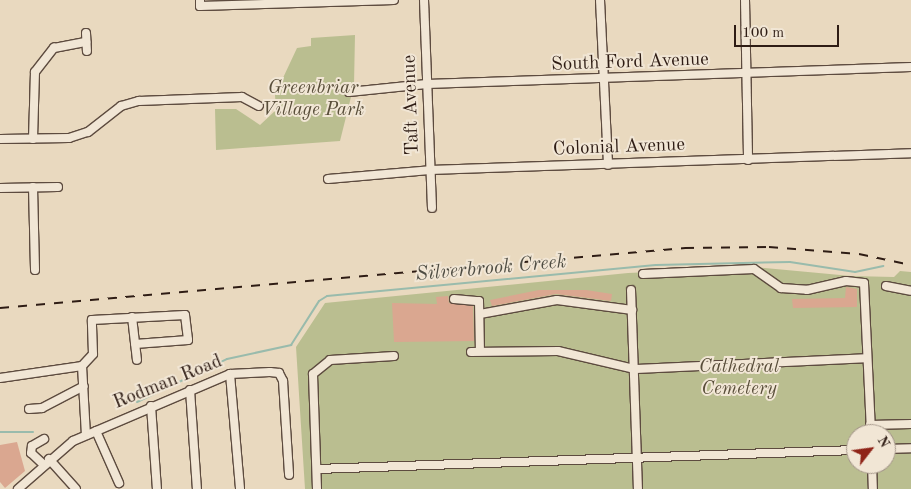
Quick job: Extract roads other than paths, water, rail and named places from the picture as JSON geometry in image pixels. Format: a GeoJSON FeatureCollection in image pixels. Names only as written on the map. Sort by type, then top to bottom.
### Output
{"type":"FeatureCollection","features":[{"type":"Feature","properties":{"kind":"street"},"geometry":{"type":"LineString","coordinates":[[200,3],[394,0]]}},
{"type":"Feature","properties":{"kind":"street","name":"Taft Avenue"},"geometry":{"type":"LineString","coordinates":[[424,0],[432,208]]}},
{"type":"Feature","properties":{"kind":"street"},"geometry":{"type":"LineString","coordinates":[[600,0],[608,165]]}},
{"type":"Feature","properties":{"kind":"street"},"geometry":{"type":"LineString","coordinates":[[744,0],[748,160]]}},
{"type":"Feature","properties":{"kind":"street"},"geometry":{"type":"LineString","coordinates":[[86,34],[87,51]]}},
{"type":"Feature","properties":{"kind":"street"},"geometry":{"type":"LineString","coordinates":[[33,138],[35,72],[54,48],[86,42]]}},
{"type":"Feature","properties":{"kind":"street","name":"South Ford Avenue"},"geometry":{"type":"LineString","coordinates":[[349,92],[427,84],[604,80],[911,68]]}},
{"type":"Feature","properties":{"kind":"street"},"geometry":{"type":"LineString","coordinates":[[0,139],[33,138],[88,132],[121,106],[139,101],[242,97],[259,106]]}},
{"type":"Feature","properties":{"kind":"street","name":"Colonial Avenue"},"geometry":{"type":"LineString","coordinates":[[328,179],[430,170],[911,154]]}},
{"type":"Feature","properties":{"kind":"street"},"geometry":{"type":"LineString","coordinates":[[32,187],[35,270]]}},
{"type":"Feature","properties":{"kind":"street"},"geometry":{"type":"LineString","coordinates":[[0,188],[58,187]]}},
{"type":"Feature","properties":{"kind":"street"},"geometry":{"type":"LineString","coordinates":[[642,274],[754,270],[781,288],[807,290],[846,281],[864,283],[870,424]]}},
{"type":"Feature","properties":{"kind":"street"},"geometry":{"type":"LineString","coordinates":[[886,286],[911,291]]}},
{"type":"Feature","properties":{"kind":"street"},"geometry":{"type":"LineString","coordinates":[[631,290],[638,489]]}},
{"type":"Feature","properties":{"kind":"street"},"geometry":{"type":"LineString","coordinates":[[454,299],[477,300],[480,314],[480,351]]}},
{"type":"Feature","properties":{"kind":"street"},"geometry":{"type":"LineString","coordinates":[[480,314],[557,300],[632,310]]}},
{"type":"Feature","properties":{"kind":"street"},"geometry":{"type":"LineString","coordinates":[[0,378],[82,366],[93,354],[92,320],[180,312],[185,315],[190,336],[188,340],[135,344]]}},
{"type":"Feature","properties":{"kind":"street"},"geometry":{"type":"LineString","coordinates":[[132,317],[137,360]]}},
{"type":"Feature","properties":{"kind":"street"},"geometry":{"type":"LineString","coordinates":[[471,352],[558,351],[635,369],[867,358]]}},
{"type":"Feature","properties":{"kind":"street"},"geometry":{"type":"LineString","coordinates":[[317,489],[313,378],[316,368],[336,359],[394,356]]}},
{"type":"Feature","properties":{"kind":"street"},"geometry":{"type":"LineString","coordinates":[[82,366],[86,435]]}},
{"type":"Feature","properties":{"kind":"street"},"geometry":{"type":"LineString","coordinates":[[230,374],[240,489]]}},
{"type":"Feature","properties":{"kind":"street","name":"Rodman Road"},"geometry":{"type":"LineString","coordinates":[[23,487],[46,462],[86,435],[230,374],[281,375],[289,475]]}},
{"type":"Feature","properties":{"kind":"street"},"geometry":{"type":"LineString","coordinates":[[28,409],[42,408],[84,386]]}},
{"type":"Feature","properties":{"kind":"street"},"geometry":{"type":"LineString","coordinates":[[190,390],[197,489]]}},
{"type":"Feature","properties":{"kind":"street"},"geometry":{"type":"LineString","coordinates":[[151,406],[156,489]]}},
{"type":"Feature","properties":{"kind":"street"},"geometry":{"type":"LineString","coordinates":[[896,424],[911,424]]}},
{"type":"Feature","properties":{"kind":"street"},"geometry":{"type":"LineString","coordinates":[[96,431],[120,483]]}},
{"type":"Feature","properties":{"kind":"street"},"geometry":{"type":"LineString","coordinates":[[44,439],[32,446],[31,453],[46,462],[76,489]]}},
{"type":"Feature","properties":{"kind":"street"},"geometry":{"type":"LineString","coordinates":[[896,449],[911,448]]}},
{"type":"Feature","properties":{"kind":"street"},"geometry":{"type":"LineString","coordinates":[[317,469],[846,450]]}},
{"type":"Feature","properties":{"kind":"street"},"geometry":{"type":"LineString","coordinates":[[872,474],[873,489]]}},
{"type":"Feature","properties":{"kind":"waterway","name":"Silverbrook Creek"},"geometry":{"type":"LineString","coordinates":[[137,402],[227,359],[291,345],[319,301],[327,296],[656,265],[790,262],[855,272],[883,266]]}},
{"type":"Feature","properties":{"kind":"waterway","name":"Silverbrook Creek"},"geometry":{"type":"LineString","coordinates":[[0,432],[33,432]]}},
{"type":"Feature","properties":{"kind":"railway"},"geometry":{"type":"LineString","coordinates":[[0,308],[685,248],[769,247],[859,254],[911,265]]}},
{"type":"Feature","properties":{"kind":"park label","name":"Greenbriar Village Park"},"geometry":{"type":"Point","coordinates":[313,100]}},
{"type":"Feature","properties":{"kind":"park label","name":"Cathedral Cemetery"},"geometry":{"type":"Point","coordinates":[739,379]}}]}
